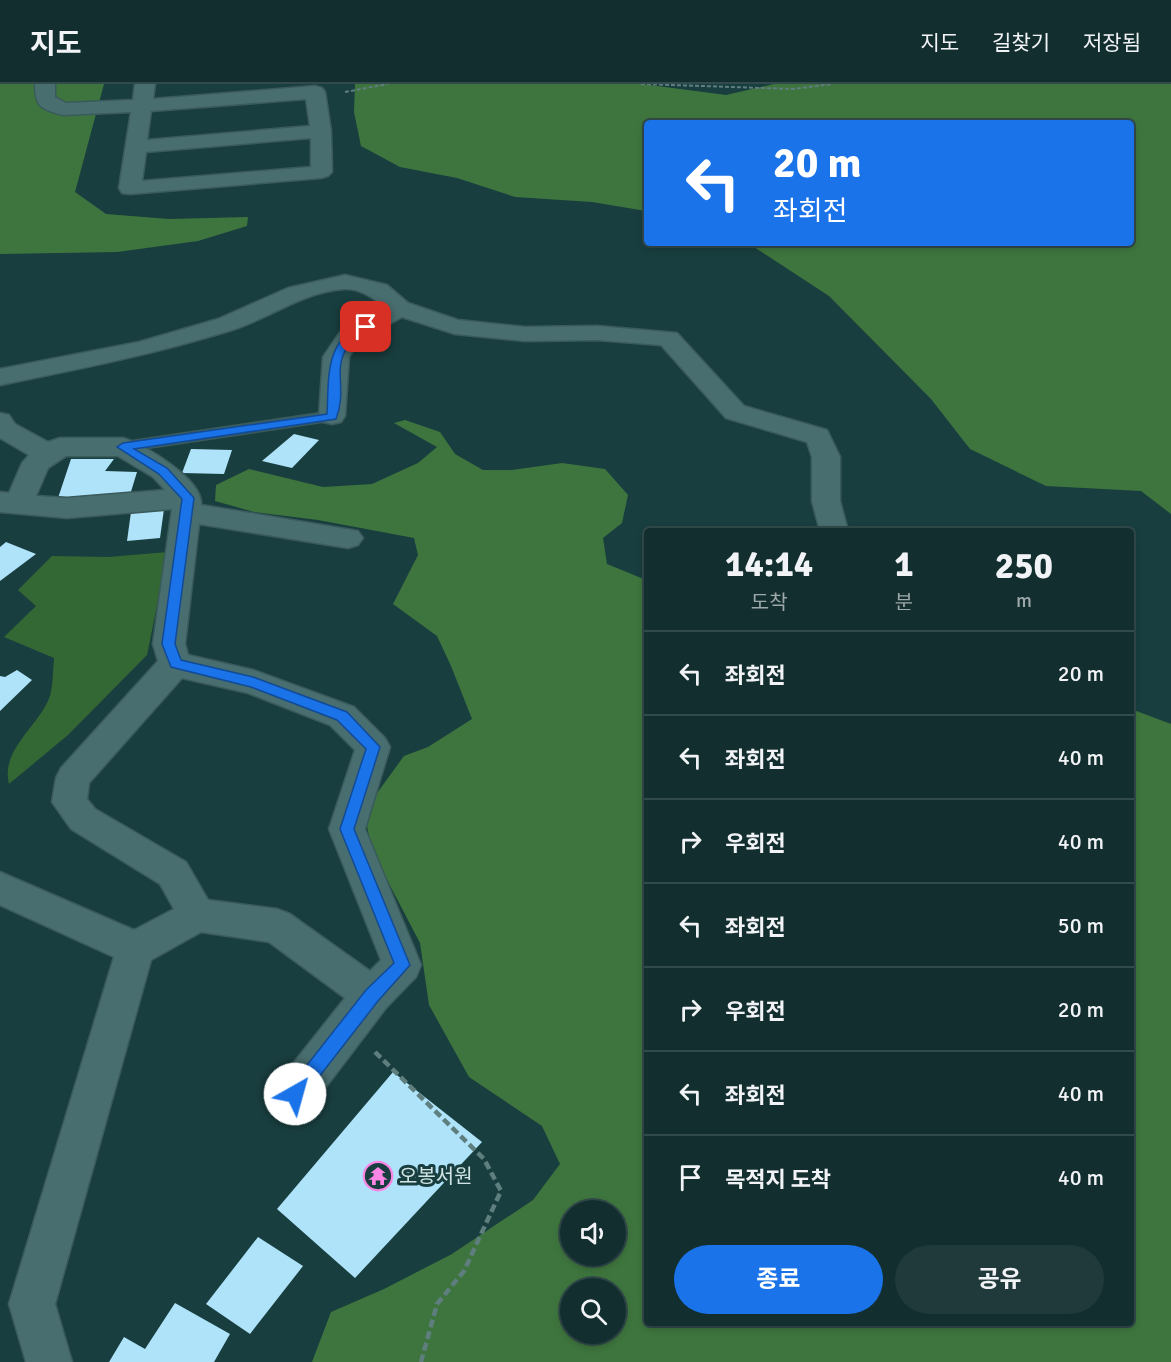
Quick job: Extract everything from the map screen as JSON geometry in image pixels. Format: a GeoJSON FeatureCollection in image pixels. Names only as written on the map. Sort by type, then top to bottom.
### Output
{"type":"FeatureCollection","features":[{"type":"Feature","properties":{"kind":"street"},"geometry":{"type":"LineString","coordinates":[[45,84],[45,100],[63,109],[142,106],[316,91],[321,131],[321,172],[130,188],[142,106],[145,84]]}},
{"type":"Feature","properties":{"kind":"street"},"geometry":{"type":"LineString","coordinates":[[136,147],[321,131]]}},
{"type":"Feature","properties":{"kind":"street"},"geometry":{"type":"LineString","coordinates":[[0,377],[119,365],[227,324],[296,293],[345,282],[379,291],[400,309],[455,327],[525,334],[597,333],[668,338],[735,412],[818,436],[826,457],[826,501],[833,528]]}},
{"type":"Feature","properties":{"kind":"street"},"geometry":{"type":"LineString","coordinates":[[332,416],[336,357],[349,337],[400,309]]}},
{"type":"Feature","properties":{"kind":"street"},"geometry":{"type":"LineString","coordinates":[[0,422],[4,429],[49,454]]}},
{"type":"Feature","properties":{"kind":"street"},"geometry":{"type":"LineString","coordinates":[[175,664],[169,644],[187,505],[163,471],[123,447],[60,447],[36,463],[10,502],[67,508],[187,505],[348,538]]}},
{"type":"Feature","properties":{"kind":"street"},"geometry":{"type":"LineString","coordinates":[[175,664],[73,778],[69,802],[83,819],[173,873],[197,915]]}},
{"type":"Feature","properties":{"kind":"street"},"geometry":{"type":"LineString","coordinates":[[175,664],[253,682],[342,716],[373,747],[347,829],[402,965],[372,995],[295,1094]]}},
{"type":"Feature","properties":{"kind":"street"},"geometry":{"type":"LineString","coordinates":[[0,888],[135,949]]}},
{"type":"Feature","properties":{"kind":"street"},"geometry":{"type":"LineString","coordinates":[[50,1362],[32,1304],[135,949],[197,915],[278,926],[372,995]]}},
{"type":"Feature","properties":{"kind":"lane"},"geometry":{"type":"LineString","coordinates":[[123,447],[332,416]]}},
{"type":"Feature","properties":{"kind":"path"},"geometry":{"type":"LineString","coordinates":[[316,91],[388,84]]}},
{"type":"Feature","properties":{"kind":"path"},"geometry":{"type":"LineString","coordinates":[[641,84],[793,89],[832,84]]}},
{"type":"Feature","properties":{"kind":"path"},"geometry":{"type":"LineString","coordinates":[[348,1026],[484,1159],[501,1191],[464,1271],[437,1304],[421,1362]]}},
{"type":"Feature","properties":{"kind":"green space"},"geometry":{"type":"Polygon","coordinates":[[[0,84],[104,84],[75,192],[106,214],[169,219],[248,217],[247,226],[198,241],[117,252],[0,254],[0,84]]]}},
{"type":"Feature","properties":{"kind":"green space"},"geometry":{"type":"Polygon","coordinates":[[[355,84],[642,84],[726,95],[774,84],[1171,84],[1171,514],[1141,491],[1046,486],[970,449],[931,399],[829,296],[753,246],[1134,246],[1134,120],[644,120],[644,211],[592,202],[515,197],[457,178],[400,167],[361,146],[354,112],[355,84]]]}},
{"type":"Feature","properties":{"kind":"green space"},"geometry":{"type":"Polygon","coordinates":[[[405,420],[440,432],[455,454],[483,470],[512,470],[562,463],[605,469],[628,495],[622,523],[603,538],[607,564],[644,579],[644,1326],[1134,1326],[1134,710],[1171,724],[1171,1362],[312,1362],[331,1312],[384,1289],[452,1254],[533,1200],[560,1164],[542,1126],[469,1077],[429,1005],[420,943],[372,851],[364,811],[404,756],[428,747],[472,719],[437,636],[393,604],[418,555],[414,538],[318,520],[254,512],[215,501],[216,485],[249,469],[323,487],[372,484],[418,463],[437,447],[394,423],[405,420]]]}},
{"type":"Feature","properties":{"kind":"green space"},"geometry":{"type":"Polygon","coordinates":[[[168,552],[147,655],[68,735],[9,784],[10,760],[15,749],[45,707],[50,696],[54,658],[4,637],[36,606],[18,590],[52,556],[108,557],[168,552]]]}},
{"type":"Feature","properties":{"kind":"building"},"geometry":{"type":"Polygon","coordinates":[[[294,434],[319,440],[292,468],[262,461],[294,434]]]}},
{"type":"Feature","properties":{"kind":"building"},"geometry":{"type":"Polygon","coordinates":[[[191,449],[232,450],[224,474],[182,473],[191,449]]]}},
{"type":"Feature","properties":{"kind":"building"},"geometry":{"type":"Polygon","coordinates":[[[71,459],[114,459],[105,471],[137,472],[130,495],[57,501],[71,459]]]}},
{"type":"Feature","properties":{"kind":"building"},"geometry":{"type":"Polygon","coordinates":[[[164,509],[160,538],[127,541],[131,512],[164,509]]]}},
{"type":"Feature","properties":{"kind":"building"},"geometry":{"type":"Polygon","coordinates":[[[6,542],[36,554],[0,581],[0,547],[6,542]]]}},
{"type":"Feature","properties":{"kind":"building"},"geometry":{"type":"Polygon","coordinates":[[[17,670],[32,680],[0,711],[0,676],[5,677],[17,670]]]}},
{"type":"Feature","properties":{"kind":"building","name":"오봉서원"},"geometry":{"type":"Polygon","coordinates":[[[393,1072],[482,1142],[355,1278],[277,1209],[393,1072]]]}},
{"type":"Feature","properties":{"kind":"building"},"geometry":{"type":"Polygon","coordinates":[[[258,1237],[303,1266],[250,1334],[206,1304],[258,1237]]]}},
{"type":"Feature","properties":{"kind":"building"},"geometry":{"type":"Polygon","coordinates":[[[175,1303],[230,1334],[214,1362],[109,1362],[124,1337],[145,1349],[175,1303]]]}},
{"type":"Feature","properties":{"kind":"place","name":"오봉서원"},"geometry":{"type":"Point","coordinates":[378,1176]}},
{"type":"Feature","properties":{"kind":"route"},"geometry":{"type":"LineString","coordinates":[[295,1094],[372,995],[402,965],[347,829],[373,747],[342,716],[253,682],[175,664],[169,644],[188,498],[163,471],[123,447],[332,416],[336,357],[349,337],[366,327]]}}]}
